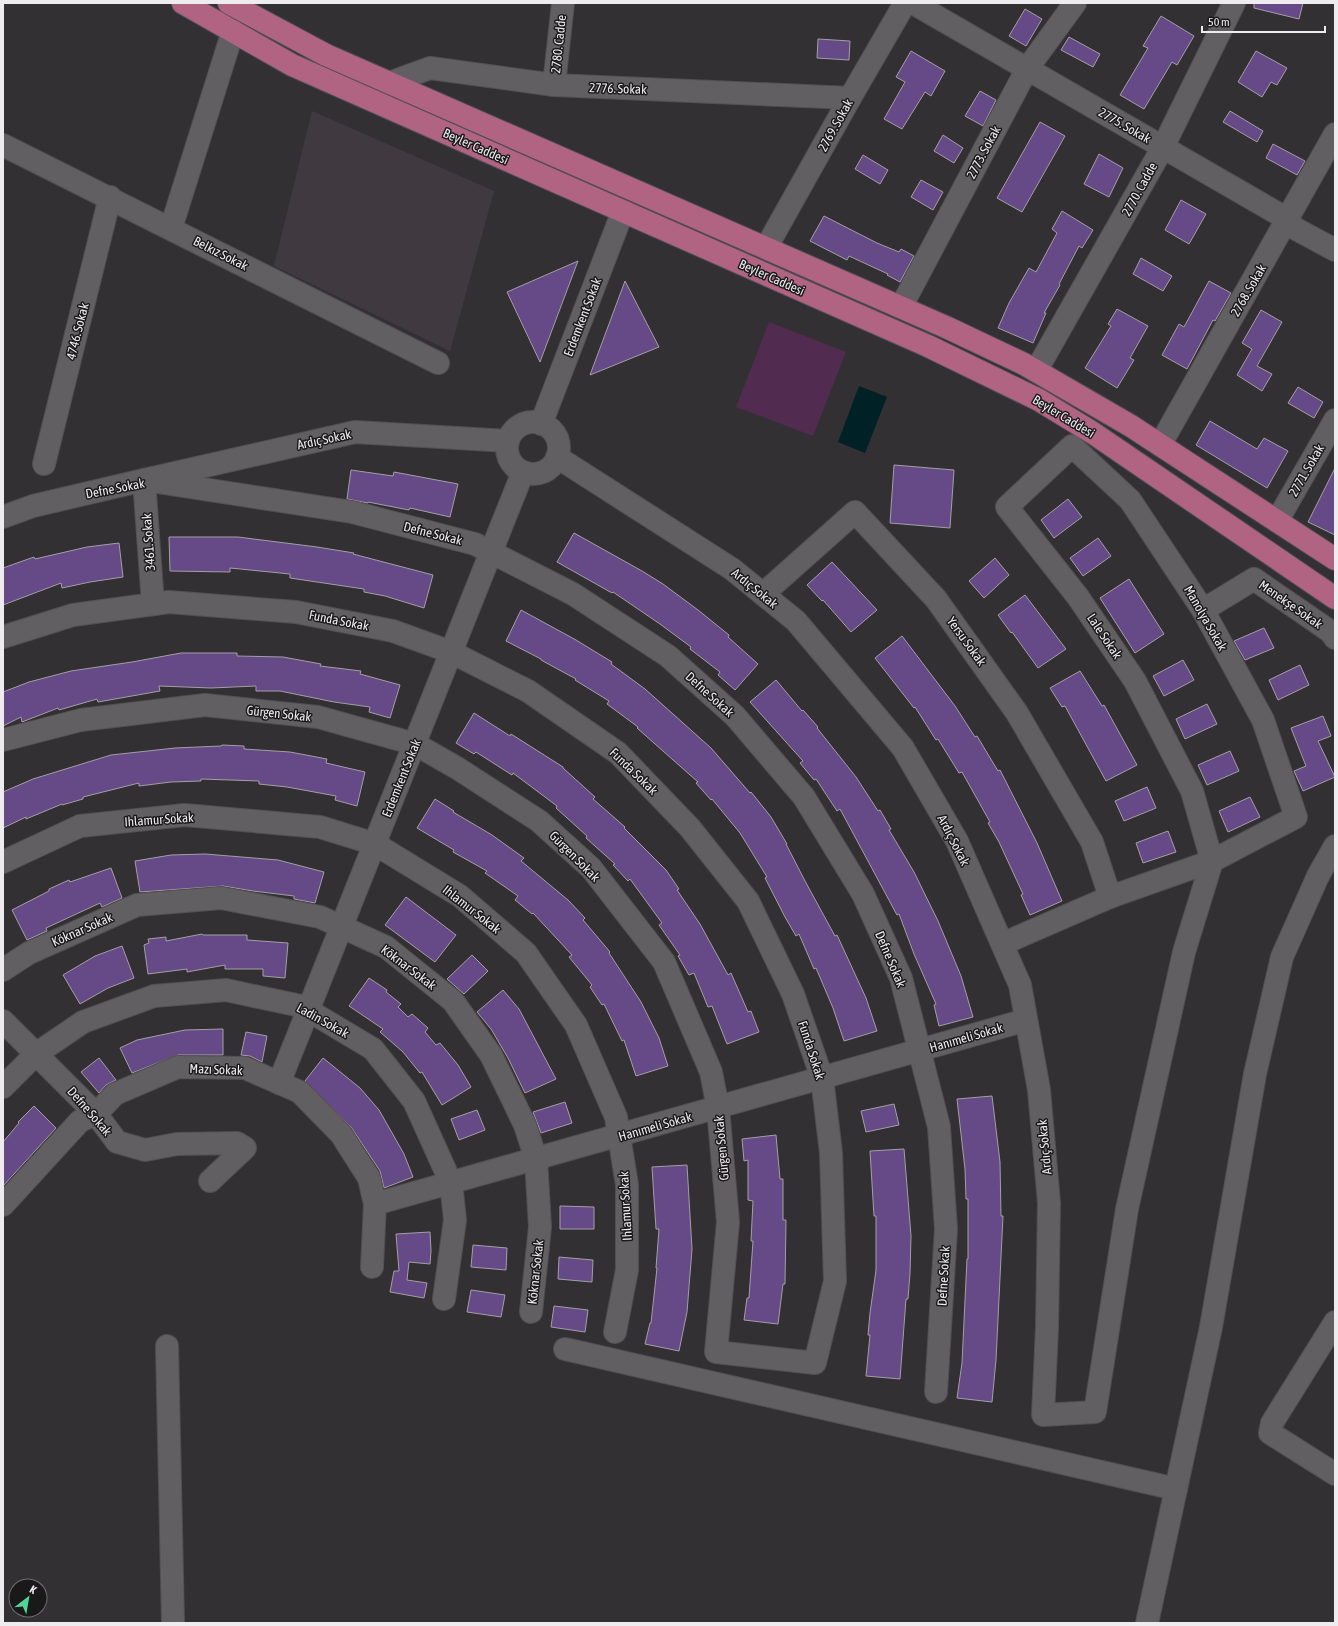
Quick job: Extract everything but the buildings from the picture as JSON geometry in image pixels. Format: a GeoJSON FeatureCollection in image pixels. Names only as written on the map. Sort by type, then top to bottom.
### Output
{"type":"FeatureCollection","features":[{"type":"Feature","properties":{"kind":"main road","name":"Beyler Caddesi"},"geometry":{"type":"LineString","coordinates":[[183,3],[292,65],[928,346],[1039,400],[1093,433],[1335,598]]}},
{"type":"Feature","properties":{"kind":"main road","name":"Beyler Caddesi"},"geometry":{"type":"LineString","coordinates":[[229,3],[326,55],[962,334],[1036,371],[1131,426],[1335,559]]}},
{"type":"Feature","properties":{"kind":"main road"},"geometry":{"type":"LineString","coordinates":[[623,211],[631,189]]}},
{"type":"Feature","properties":{"kind":"main road"},"geometry":{"type":"LineString","coordinates":[[756,270],[766,248]]}},
{"type":"Feature","properties":{"kind":"street","name":"2780. Cadde"},"geometry":{"type":"LineString","coordinates":[[554,85],[563,3]]}},
{"type":"Feature","properties":{"kind":"street","name":"2769. Sokak"},"geometry":{"type":"LineString","coordinates":[[766,248],[905,3]]}},
{"type":"Feature","properties":{"kind":"street","name":"2775. Sokak"},"geometry":{"type":"LineString","coordinates":[[913,3],[1282,216],[1296,229],[1335,250]]}},
{"type":"Feature","properties":{"kind":"street","name":"2773. Sokak"},"geometry":{"type":"LineString","coordinates":[[901,307],[1027,69],[1075,3]]}},
{"type":"Feature","properties":{"kind":"street","name":"2770. Cadde"},"geometry":{"type":"LineString","coordinates":[[1036,371],[1163,147],[1234,3]]}},
{"type":"Feature","properties":{"kind":"street"},"geometry":{"type":"LineString","coordinates":[[171,228],[233,31]]}},
{"type":"Feature","properties":{"kind":"street","name":"2776. Sokak"},"geometry":{"type":"LineString","coordinates":[[389,83],[430,68],[554,85],[850,98]]}},
{"type":"Feature","properties":{"kind":"street","name":"2768. Sokak"},"geometry":{"type":"LineString","coordinates":[[1160,445],[1335,134]]}},
{"type":"Feature","properties":{"kind":"street","name":"Belkız Sokak"},"geometry":{"type":"LineString","coordinates":[[3,145],[110,197],[438,363]]}},
{"type":"Feature","properties":{"kind":"street","name":"4746. Sokak"},"geometry":{"type":"LineString","coordinates":[[44,464],[110,197]]}},
{"type":"Feature","properties":{"kind":"street","name":"Erdemkent Sokak"},"geometry":{"type":"LineString","coordinates":[[541,424],[623,211]]}},
{"type":"Feature","properties":{"kind":"street","name":"2771. Sokak"},"geometry":{"type":"LineString","coordinates":[[1277,521],[1335,420]]}},
{"type":"Feature","properties":{"kind":"street"},"geometry":{"type":"LineString","coordinates":[[533,422],[541,424],[549,427],[558,441],[559,449],[557,457],[550,467],[540,473],[532,474],[517,469],[508,456],[508,441],[514,430],[525,424],[533,422]]}},
{"type":"Feature","properties":{"kind":"street","name":"Ardıç Sokak"},"geometry":{"type":"LineString","coordinates":[[144,480],[355,432],[508,441]]}},
{"type":"Feature","properties":{"kind":"street","name":"Manolya Sokak"},"geometry":{"type":"LineString","coordinates":[[1072,446],[1130,500],[1204,610],[1262,720],[1296,817],[1212,861]]}},
{"type":"Feature","properties":{"kind":"street","name":"Lale Sokak"},"geometry":{"type":"LineString","coordinates":[[1072,446],[1007,507],[1078,597],[1135,681],[1192,791],[1212,861]]}},
{"type":"Feature","properties":{"kind":"street","name":"Ardıç Sokak"},"geometry":{"type":"LineString","coordinates":[[557,457],[732,569],[796,621],[903,748],[957,841],[1020,986],[1039,1090],[1049,1202],[1047,1327],[1043,1415],[1095,1412],[1128,1209],[1184,952],[1212,861]]}},
{"type":"Feature","properties":{"kind":"street","name":"Erdemkent Sokak"},"geometry":{"type":"LineString","coordinates":[[279,1083],[524,472]]}},
{"type":"Feature","properties":{"kind":"street","name":"Defne Sokak"},"geometry":{"type":"LineString","coordinates":[[3,517],[33,506],[144,480],[352,512],[475,544],[573,594],[668,656],[735,716],[804,797],[863,894],[901,978],[939,1127],[946,1230],[936,1392]]}},
{"type":"Feature","properties":{"kind":"street","name":"3461. Sokak"},"geometry":{"type":"LineString","coordinates":[[144,480],[153,604]]}},
{"type":"Feature","properties":{"kind":"street","name":"Yersu Sokak"},"geometry":{"type":"LineString","coordinates":[[763,594],[855,512],[936,599],[1017,712],[1092,842],[1110,897]]}},
{"type":"Feature","properties":{"kind":"street","name":"Menekşe Sokak"},"geometry":{"type":"LineString","coordinates":[[1204,610],[1254,579],[1331,632],[1335,638]]}},
{"type":"Feature","properties":{"kind":"street","name":"Funda Sokak"},"geometry":{"type":"LineString","coordinates":[[3,637],[73,615],[169,602],[296,612],[393,631],[451,652],[528,691],[618,753],[690,828],[748,901],[793,994],[822,1078],[831,1153],[835,1280],[815,1363]]}},
{"type":"Feature","properties":{"kind":"street","name":"Gürgen Sokak"},"geometry":{"type":"LineString","coordinates":[[3,740],[81,720],[205,705],[318,717],[415,744],[457,768],[539,821],[591,868],[664,962],[711,1072],[718,1108],[728,1222],[716,1352],[815,1363]]}},
{"type":"Feature","properties":{"kind":"street","name":"Ihlamur Sokak"},"geometry":{"type":"LineString","coordinates":[[3,862],[80,826],[186,815],[320,827],[375,844],[460,896],[526,953],[576,1025],[616,1117],[627,1185],[627,1270],[615,1332]]}},
{"type":"Feature","properties":{"kind":"street"},"geometry":{"type":"LineString","coordinates":[[1146,1623],[1211,1327],[1255,1074],[1282,957],[1318,876],[1335,846]]}},
{"type":"Feature","properties":{"kind":"street"},"geometry":{"type":"LineString","coordinates":[[1002,944],[1110,897],[1212,861]]}},
{"type":"Feature","properties":{"kind":"street","name":"Köknar Sokak"},"geometry":{"type":"LineString","coordinates":[[3,970],[30,953],[137,905],[221,898],[320,917],[386,947],[452,1001],[490,1055],[525,1125],[536,1159],[540,1227],[531,1312]]}},
{"type":"Feature","properties":{"kind":"street","name":"Ladin Sokak"},"geometry":{"type":"LineString","coordinates":[[3,1088],[36,1054],[83,1022],[154,996],[226,990],[301,1006],[373,1048],[414,1101],[451,1183],[455,1220],[444,1299]]}},
{"type":"Feature","properties":{"kind":"street","name":"Hanımeli Sokak"},"geometry":{"type":"LineString","coordinates":[[375,1204],[1026,1020]]}},
{"type":"Feature","properties":{"kind":"street","name":"Defne Sokak"},"geometry":{"type":"LineString","coordinates":[[3,1021],[96,1114],[117,1142],[145,1150],[177,1144],[237,1143],[245,1148],[210,1181]]}},
{"type":"Feature","properties":{"kind":"street","name":"Mazı Sokak"},"geometry":{"type":"LineString","coordinates":[[3,1205],[80,1121],[96,1114],[115,1094],[178,1067],[245,1068],[300,1092],[341,1134],[369,1178],[375,1204],[372,1267]]}},
{"type":"Feature","properties":{"kind":"street"},"geometry":{"type":"LineString","coordinates":[[1335,1322],[1272,1423],[1270,1433],[1335,1474]]}},
{"type":"Feature","properties":{"kind":"street"},"geometry":{"type":"LineString","coordinates":[[166,1346],[173,1623]]}},
{"type":"Feature","properties":{"kind":"street"},"geometry":{"type":"LineString","coordinates":[[565,1349],[1176,1489]]}},
{"type":"Feature","properties":{"kind":"shaded area"},"geometry":{"type":"Polygon","coordinates":[[[312,111],[494,191],[450,351],[274,266],[312,111]]]}},
{"type":"Feature","properties":{"kind":"shaded area"},"geometry":{"type":"Polygon","coordinates":[[[769,322],[846,352],[813,436],[736,407],[769,322]]]}},
{"type":"Feature","properties":{"kind":"water"},"geometry":{"type":"Polygon","coordinates":[[[859,386],[887,397],[865,453],[838,442],[859,386]]]}}]}
